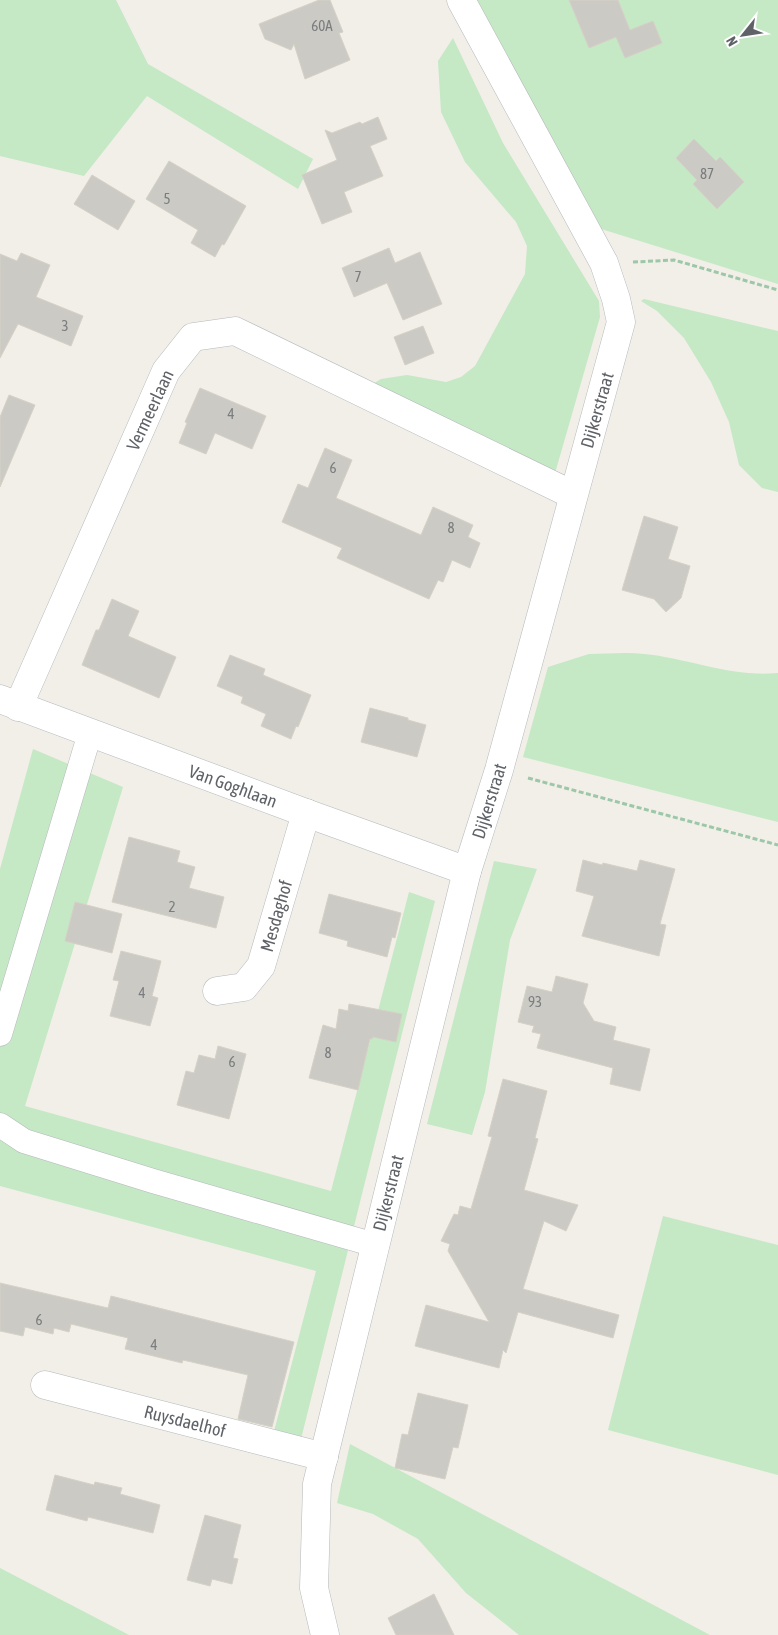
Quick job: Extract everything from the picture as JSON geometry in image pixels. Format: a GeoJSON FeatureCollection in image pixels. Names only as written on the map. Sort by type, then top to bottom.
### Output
{"type":"FeatureCollection","features":[{"type":"Feature","properties":{"kind":"street","name":"Dijkerstraat"},"geometry":{"type":"LineString","coordinates":[[325,1635],[314,1588],[317,1484],[467,871],[499,770],[621,322],[616,299],[604,263],[461,0]]}},
{"type":"Feature","properties":{"kind":"street","name":"Vermeerlaan"},"geometry":{"type":"LineString","coordinates":[[9,703],[166,371],[193,337],[235,331],[574,495]]}},
{"type":"Feature","properties":{"kind":"street","name":"Van Goghlaan"},"geometry":{"type":"LineString","coordinates":[[9,703],[467,871]]}},
{"type":"Feature","properties":{"kind":"street"},"geometry":{"type":"LineString","coordinates":[[0,1034],[90,733]]}},
{"type":"Feature","properties":{"kind":"street","name":"Mesdaghof"},"geometry":{"type":"LineString","coordinates":[[217,992],[244,987],[261,966],[306,813]]}},
{"type":"Feature","properties":{"kind":"street"},"geometry":{"type":"LineString","coordinates":[[0,1125],[24,1142],[375,1245]]}},
{"type":"Feature","properties":{"kind":"street","name":"Ruysdaelhof"},"geometry":{"type":"LineString","coordinates":[[45,1385],[324,1457]]}},
{"type":"Feature","properties":{"kind":"path"},"geometry":{"type":"LineString","coordinates":[[604,263],[674,260],[778,290]]}},
{"type":"Feature","properties":{"kind":"path"},"geometry":{"type":"LineString","coordinates":[[499,770],[778,845]]}},
{"type":"Feature","properties":{"kind":"green space"},"geometry":{"type":"Polygon","coordinates":[[[0,0],[116,0],[148,64],[313,159],[298,189],[147,96],[84,176],[0,156],[0,0]]]}},
{"type":"Feature","properties":{"kind":"green space"},"geometry":{"type":"Polygon","coordinates":[[[476,0],[778,0],[778,284],[598,228],[476,0]]]}},
{"type":"Feature","properties":{"kind":"green space"},"geometry":{"type":"Polygon","coordinates":[[[453,38],[503,143],[599,301],[600,317],[553,480],[368,387],[381,379],[407,375],[446,382],[461,377],[475,366],[525,274],[527,246],[516,222],[465,162],[441,112],[438,61],[453,38]]]}},
{"type":"Feature","properties":{"kind":"green space"},"geometry":{"type":"Polygon","coordinates":[[[644,299],[778,331],[778,492],[762,488],[739,465],[729,422],[711,382],[684,338],[657,311],[641,301],[644,299]]]}},
{"type":"Feature","properties":{"kind":"green space"},"geometry":{"type":"Polygon","coordinates":[[[589,654],[644,654],[745,673],[778,673],[778,822],[523,757],[548,667],[589,654]]]}},
{"type":"Feature","properties":{"kind":"green space"},"geometry":{"type":"Polygon","coordinates":[[[33,749],[123,787],[25,1106],[331,1191],[409,892],[435,901],[300,1443],[272,1439],[316,1271],[0,1186],[0,869],[33,749]]]}},
{"type":"Feature","properties":{"kind":"green space"},"geometry":{"type":"Polygon","coordinates":[[[494,861],[537,869],[510,940],[485,1092],[472,1135],[427,1124],[494,861]]]}},
{"type":"Feature","properties":{"kind":"green space"},"geometry":{"type":"Polygon","coordinates":[[[663,1216],[778,1245],[778,1475],[608,1430],[663,1216]]]}},
{"type":"Feature","properties":{"kind":"green space"},"geometry":{"type":"Polygon","coordinates":[[[350,1444],[710,1635],[519,1635],[466,1593],[418,1539],[373,1514],[337,1503],[350,1444]]]}},
{"type":"Feature","properties":{"kind":"green space"},"geometry":{"type":"Polygon","coordinates":[[[0,1568],[129,1635],[0,1635],[0,1568]]]}},
{"type":"Feature","properties":{"kind":"building"},"geometry":{"type":"Polygon","coordinates":[[[319,0],[330,0],[343,32],[339,33],[350,60],[305,79],[294,44],[291,50],[265,39],[259,24],[319,0]]]}},
{"type":"Feature","properties":{"kind":"building"},"geometry":{"type":"Polygon","coordinates":[[[569,0],[618,0],[630,30],[653,21],[662,43],[625,58],[616,37],[589,48],[569,0]]]}},
{"type":"Feature","properties":{"kind":"building"},"geometry":{"type":"Polygon","coordinates":[[[378,117],[387,139],[370,146],[383,176],[344,192],[352,212],[322,224],[302,175],[337,160],[325,130],[332,133],[378,117]]]}},
{"type":"Feature","properties":{"kind":"building"},"geometry":{"type":"Polygon","coordinates":[[[694,139],[716,161],[720,157],[744,182],[717,209],[693,184],[697,180],[676,158],[694,139]]]}},
{"type":"Feature","properties":{"kind":"building"},"geometry":{"type":"Polygon","coordinates":[[[169,161],[246,206],[215,257],[191,243],[198,230],[146,199],[169,161]]]}},
{"type":"Feature","properties":{"kind":"building"},"geometry":{"type":"Polygon","coordinates":[[[92,175],[135,201],[118,230],[74,204],[92,175]]]}},
{"type":"Feature","properties":{"kind":"building"},"geometry":{"type":"Polygon","coordinates":[[[389,248],[395,263],[420,252],[442,304],[403,320],[387,283],[354,297],[342,268],[389,248]]]}},
{"type":"Feature","properties":{"kind":"building"},"geometry":{"type":"Polygon","coordinates":[[[21,253],[50,265],[36,297],[83,316],[71,346],[18,324],[0,358],[0,254],[17,261],[21,253]]]}},
{"type":"Feature","properties":{"kind":"building"},"geometry":{"type":"Polygon","coordinates":[[[423,326],[434,353],[405,365],[394,337],[423,326]]]}},
{"type":"Feature","properties":{"kind":"building"},"geometry":{"type":"Polygon","coordinates":[[[200,388],[266,416],[252,449],[215,433],[206,454],[179,443],[187,423],[185,422],[200,388]]]}},
{"type":"Feature","properties":{"kind":"building"},"geometry":{"type":"Polygon","coordinates":[[[9,395],[35,405],[0,487],[0,417],[9,395]]]}},
{"type":"Feature","properties":{"kind":"building"},"geometry":{"type":"Polygon","coordinates":[[[325,448],[352,460],[336,498],[421,535],[433,507],[473,525],[468,537],[480,543],[470,568],[452,560],[443,582],[438,580],[429,599],[337,558],[342,548],[282,522],[298,484],[308,488],[325,448]]]}},
{"type":"Feature","properties":{"kind":"building"},"geometry":{"type":"Polygon","coordinates":[[[644,516],[678,527],[668,559],[690,566],[681,598],[666,612],[654,599],[622,590],[644,516]]]}},
{"type":"Feature","properties":{"kind":"building"},"geometry":{"type":"Polygon","coordinates":[[[112,599],[139,611],[128,636],[176,657],[159,698],[82,665],[96,630],[99,630],[112,599]]]}},
{"type":"Feature","properties":{"kind":"building"},"geometry":{"type":"Polygon","coordinates":[[[230,655],[265,669],[263,675],[311,695],[291,739],[261,726],[266,714],[241,703],[243,697],[217,686],[230,655]]]}},
{"type":"Feature","properties":{"kind":"building"},"geometry":{"type":"Polygon","coordinates":[[[370,708],[426,725],[417,757],[361,742],[370,708]]]}},
{"type":"Feature","properties":{"kind":"building"},"geometry":{"type":"Polygon","coordinates":[[[129,837],[180,851],[177,862],[195,867],[189,888],[224,897],[216,928],[112,902],[129,837]]]}},
{"type":"Feature","properties":{"kind":"building"},"geometry":{"type":"Polygon","coordinates":[[[583,860],[637,871],[640,860],[675,869],[660,924],[666,925],[659,956],[582,936],[594,896],[576,891],[583,860]]]}},
{"type":"Feature","properties":{"kind":"building"},"geometry":{"type":"Polygon","coordinates":[[[329,894],[401,913],[395,938],[392,937],[387,957],[347,946],[348,941],[319,933],[329,894]]]}},
{"type":"Feature","properties":{"kind":"building"},"geometry":{"type":"Polygon","coordinates":[[[75,902],[122,914],[112,953],[65,941],[75,902]]]}},
{"type":"Feature","properties":{"kind":"building"},"geometry":{"type":"Polygon","coordinates":[[[121,951],[161,961],[152,996],[158,998],[150,1026],[110,1016],[119,981],[113,980],[121,951]]]}},
{"type":"Feature","properties":{"kind":"building"},"geometry":{"type":"Polygon","coordinates":[[[556,976],[588,984],[583,1003],[594,1021],[616,1027],[613,1040],[650,1049],[640,1091],[610,1084],[613,1068],[537,1048],[541,1034],[532,1032],[534,1026],[518,1022],[527,986],[552,992],[556,976]]]}},
{"type":"Feature","properties":{"kind":"building"},"geometry":{"type":"Polygon","coordinates":[[[349,1004],[402,1014],[396,1042],[373,1037],[370,1039],[358,1090],[309,1078],[323,1025],[336,1029],[339,1009],[348,1011],[349,1004]]]}},
{"type":"Feature","properties":{"kind":"building"},"geometry":{"type":"Polygon","coordinates":[[[218,1046],[246,1054],[229,1119],[177,1105],[186,1071],[194,1073],[199,1055],[215,1059],[218,1046]]]}},
{"type":"Feature","properties":{"kind":"building"},"geometry":{"type":"Polygon","coordinates":[[[503,1079],[547,1091],[535,1138],[538,1139],[524,1190],[578,1205],[566,1231],[544,1221],[523,1289],[619,1315],[613,1338],[518,1312],[506,1353],[503,1350],[499,1368],[415,1346],[426,1305],[489,1322],[448,1251],[450,1244],[441,1241],[454,1214],[458,1215],[460,1206],[471,1209],[492,1137],[488,1136],[503,1079]]]}},
{"type":"Feature","properties":{"kind":"building"},"geometry":{"type":"Polygon","coordinates":[[[0,1283],[108,1308],[111,1296],[294,1342],[272,1427],[238,1419],[248,1375],[183,1360],[182,1363],[125,1349],[128,1338],[71,1324],[69,1332],[54,1328],[53,1334],[25,1327],[23,1336],[0,1331],[0,1283]]]}},
{"type":"Feature","properties":{"kind":"building"},"geometry":{"type":"Polygon","coordinates":[[[418,1393],[468,1405],[458,1448],[453,1447],[445,1479],[395,1468],[402,1434],[408,1435],[418,1393]]]}},
{"type":"Feature","properties":{"kind":"building"},"geometry":{"type":"Polygon","coordinates":[[[55,1475],[94,1485],[95,1482],[122,1488],[120,1494],[160,1505],[153,1533],[88,1517],[87,1521],[46,1510],[55,1475]]]}},
{"type":"Feature","properties":{"kind":"building"},"geometry":{"type":"Polygon","coordinates":[[[205,1515],[241,1525],[233,1558],[238,1559],[232,1584],[212,1579],[210,1586],[187,1580],[205,1515]]]}},
{"type":"Feature","properties":{"kind":"building"},"geometry":{"type":"Polygon","coordinates":[[[434,1594],[454,1635],[396,1635],[388,1618],[434,1594]]]}}]}
